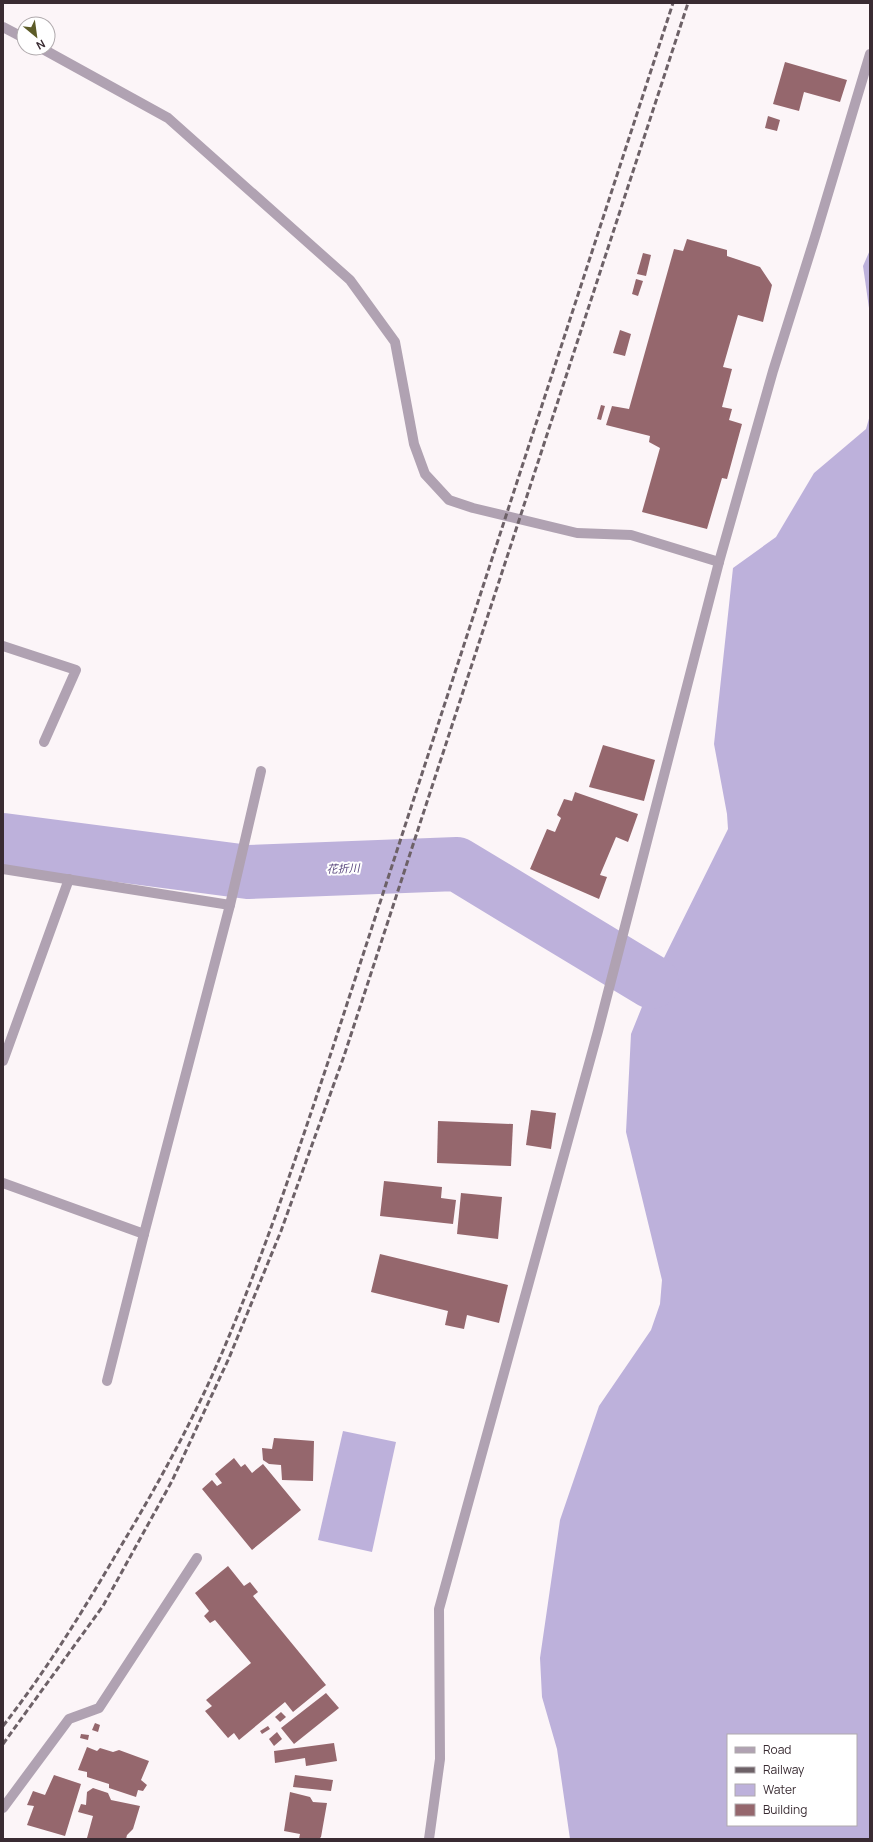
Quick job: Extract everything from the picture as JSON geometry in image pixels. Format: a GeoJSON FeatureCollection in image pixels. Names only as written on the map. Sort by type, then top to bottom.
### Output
{"type":"FeatureCollection","features":[{"type":"Feature","properties":{"kind":"street"},"geometry":{"type":"LineString","coordinates":[[3,27],[16,34]]}},
{"type":"Feature","properties":{"kind":"street"},"geometry":{"type":"LineString","coordinates":[[429,1839],[440,1760],[439,1609],[598,1031],[719,562],[773,371],[870,54]]}},
{"type":"Feature","properties":{"kind":"street"},"geometry":{"type":"LineString","coordinates":[[56,56],[168,118],[350,280],[395,342],[414,444],[425,474],[449,500],[473,508],[577,532],[631,534],[719,562]]}},
{"type":"Feature","properties":{"kind":"street"},"geometry":{"type":"LineString","coordinates":[[3,646],[76,670],[44,742]]}},
{"type":"Feature","properties":{"kind":"street"},"geometry":{"type":"LineString","coordinates":[[107,1381],[230,905],[261,771]]}},
{"type":"Feature","properties":{"kind":"street"},"geometry":{"type":"LineString","coordinates":[[3,868],[230,905]]}},
{"type":"Feature","properties":{"kind":"street"},"geometry":{"type":"LineString","coordinates":[[3,1061],[69,879]]}},
{"type":"Feature","properties":{"kind":"street"},"geometry":{"type":"LineString","coordinates":[[3,1182],[144,1234]]}},
{"type":"Feature","properties":{"kind":"street"},"geometry":{"type":"LineString","coordinates":[[3,1808],[69,1720],[99,1708],[197,1558]]}},
{"type":"Feature","properties":{"kind":"water"},"geometry":{"type":"Polygon","coordinates":[[[870,250],[870,315],[863,266],[870,250]]]}},
{"type":"Feature","properties":{"kind":"water"},"geometry":{"type":"Polygon","coordinates":[[[870,415],[870,1839],[570,1839],[557,1749],[542,1697],[540,1658],[560,1520],[599,1406],[651,1330],[660,1304],[662,1280],[626,1132],[631,1034],[652,982],[728,829],[727,814],[714,744],[733,568],[776,537],[814,473],[866,429],[870,415]]]}},
{"type":"Feature","properties":{"kind":"water"},"geometry":{"type":"Polygon","coordinates":[[[343,1431],[396,1442],[372,1552],[318,1540],[343,1431]]]}},
{"type":"Feature","properties":{"kind":"building"},"geometry":{"type":"Polygon","coordinates":[[[785,62],[847,80],[840,102],[804,92],[799,111],[773,104],[785,62]]]}},
{"type":"Feature","properties":{"kind":"building"},"geometry":{"type":"Polygon","coordinates":[[[768,116],[780,120],[777,131],[765,128],[768,116]]]}},
{"type":"Feature","properties":{"kind":"building"},"geometry":{"type":"Polygon","coordinates":[[[687,239],[727,250],[727,256],[760,267],[772,285],[763,322],[738,315],[723,367],[732,369],[722,407],[732,409],[729,420],[742,424],[727,479],[722,478],[707,529],[642,512],[660,448],[649,442],[650,436],[606,425],[612,406],[629,409],[674,249],[683,251],[687,239]]]}},
{"type":"Feature","properties":{"kind":"building"},"geometry":{"type":"Polygon","coordinates":[[[643,253],[651,255],[646,276],[637,274],[643,253]]]}},
{"type":"Feature","properties":{"kind":"building"},"geometry":{"type":"Polygon","coordinates":[[[636,279],[643,281],[638,296],[632,294],[636,279]]]}},
{"type":"Feature","properties":{"kind":"building"},"geometry":{"type":"Polygon","coordinates":[[[620,330],[631,334],[625,356],[613,353],[620,330]]]}},
{"type":"Feature","properties":{"kind":"building"},"geometry":{"type":"Polygon","coordinates":[[[601,405],[605,406],[601,420],[597,419],[601,405]]]}},
{"type":"Feature","properties":{"kind":"building"},"geometry":{"type":"Polygon","coordinates":[[[603,745],[655,760],[644,801],[589,787],[603,745]]]}},
{"type":"Feature","properties":{"kind":"building"},"geometry":{"type":"Polygon","coordinates":[[[575,792],[638,814],[628,842],[616,837],[600,875],[607,877],[599,899],[530,869],[547,829],[555,832],[561,818],[557,815],[564,799],[572,801],[575,792]]]}},
{"type":"Feature","properties":{"kind":"building"},"geometry":{"type":"Polygon","coordinates":[[[531,1110],[556,1113],[551,1149],[526,1145],[531,1110]]]}},
{"type":"Feature","properties":{"kind":"building"},"geometry":{"type":"Polygon","coordinates":[[[438,1121],[513,1124],[511,1166],[437,1163],[438,1121]]]}},
{"type":"Feature","properties":{"kind":"building"},"geometry":{"type":"Polygon","coordinates":[[[384,1181],[442,1187],[441,1198],[456,1200],[453,1224],[380,1216],[384,1181]]]}},
{"type":"Feature","properties":{"kind":"building"},"geometry":{"type":"Polygon","coordinates":[[[461,1193],[502,1197],[498,1239],[457,1234],[461,1193]]]}},
{"type":"Feature","properties":{"kind":"building"},"geometry":{"type":"Polygon","coordinates":[[[380,1254],[508,1285],[499,1323],[467,1315],[464,1329],[445,1325],[448,1311],[371,1292],[380,1254]]]}},
{"type":"Feature","properties":{"kind":"building"},"geometry":{"type":"Polygon","coordinates":[[[274,1438],[314,1441],[313,1481],[282,1480],[281,1465],[269,1464],[263,1460],[262,1448],[272,1449],[274,1438]]]}},
{"type":"Feature","properties":{"kind":"building"},"geometry":{"type":"Polygon","coordinates":[[[234,1458],[241,1467],[245,1464],[252,1473],[263,1464],[301,1510],[252,1550],[202,1489],[212,1480],[217,1486],[222,1483],[215,1474],[234,1458]]]}},
{"type":"Feature","properties":{"kind":"building"},"geometry":{"type":"Polygon","coordinates":[[[228,1566],[244,1586],[250,1582],[258,1592],[253,1596],[326,1685],[293,1712],[285,1702],[239,1740],[234,1733],[228,1738],[205,1711],[212,1706],[206,1700],[251,1663],[215,1620],[210,1623],[204,1616],[209,1611],[195,1593],[228,1566]]]}},
{"type":"Feature","properties":{"kind":"building"},"geometry":{"type":"Polygon","coordinates":[[[326,1693],[339,1708],[294,1744],[281,1728],[326,1693]]]}},
{"type":"Feature","properties":{"kind":"building"},"geometry":{"type":"Polygon","coordinates":[[[281,1712],[286,1717],[280,1722],[275,1717],[281,1712]]]}},
{"type":"Feature","properties":{"kind":"building"},"geometry":{"type":"Polygon","coordinates":[[[95,1723],[100,1725],[98,1732],[92,1730],[95,1723]]]}},
{"type":"Feature","properties":{"kind":"building"},"geometry":{"type":"Polygon","coordinates":[[[268,1726],[270,1729],[262,1734],[260,1731],[268,1726]]]}},
{"type":"Feature","properties":{"kind":"building"},"geometry":{"type":"Polygon","coordinates":[[[277,1732],[282,1739],[274,1746],[269,1739],[277,1732]]]}},
{"type":"Feature","properties":{"kind":"building"},"geometry":{"type":"Polygon","coordinates":[[[81,1734],[89,1735],[88,1740],[80,1738],[81,1734]]]}},
{"type":"Feature","properties":{"kind":"building"},"geometry":{"type":"Polygon","coordinates":[[[334,1743],[337,1761],[306,1766],[305,1758],[275,1763],[274,1751],[334,1743]]]}},
{"type":"Feature","properties":{"kind":"building"},"geometry":{"type":"Polygon","coordinates":[[[87,1747],[97,1751],[100,1748],[113,1752],[119,1750],[149,1761],[141,1780],[147,1785],[143,1791],[138,1790],[136,1797],[109,1788],[109,1784],[87,1777],[87,1772],[78,1770],[87,1747]]]}},
{"type":"Feature","properties":{"kind":"building"},"geometry":{"type":"Polygon","coordinates":[[[54,1775],[81,1784],[65,1836],[27,1825],[34,1806],[27,1805],[33,1791],[45,1795],[54,1775]]]}},
{"type":"Feature","properties":{"kind":"building"},"geometry":{"type":"Polygon","coordinates":[[[295,1775],[333,1780],[331,1791],[293,1787],[295,1775]]]}},
{"type":"Feature","properties":{"kind":"building"},"geometry":{"type":"Polygon","coordinates":[[[93,1788],[108,1793],[111,1800],[140,1806],[133,1829],[127,1835],[126,1839],[87,1838],[93,1816],[78,1812],[81,1804],[86,1805],[87,1792],[93,1788]]]}},
{"type":"Feature","properties":{"kind":"building"},"geometry":{"type":"Polygon","coordinates":[[[290,1792],[310,1797],[313,1802],[327,1803],[321,1837],[319,1839],[299,1839],[300,1834],[284,1831],[290,1792]]]}},
{"type":"Feature","properties":{"kind":"waterway","name":"花折川"},"geometry":{"type":"LineString","coordinates":[[3,840],[248,872],[457,864],[652,982]]}},
{"type":"Feature","properties":{"kind":"railway"},"geometry":{"type":"LineString","coordinates":[[3,1726],[34,1684],[78,1618],[160,1479],[211,1378],[252,1278],[293,1165],[332,1050],[673,3]]}},
{"type":"Feature","properties":{"kind":"railway"},"geometry":{"type":"LineString","coordinates":[[3,1744],[103,1606],[172,1481],[229,1358],[281,1231],[344,1056],[688,3]]}}]}
